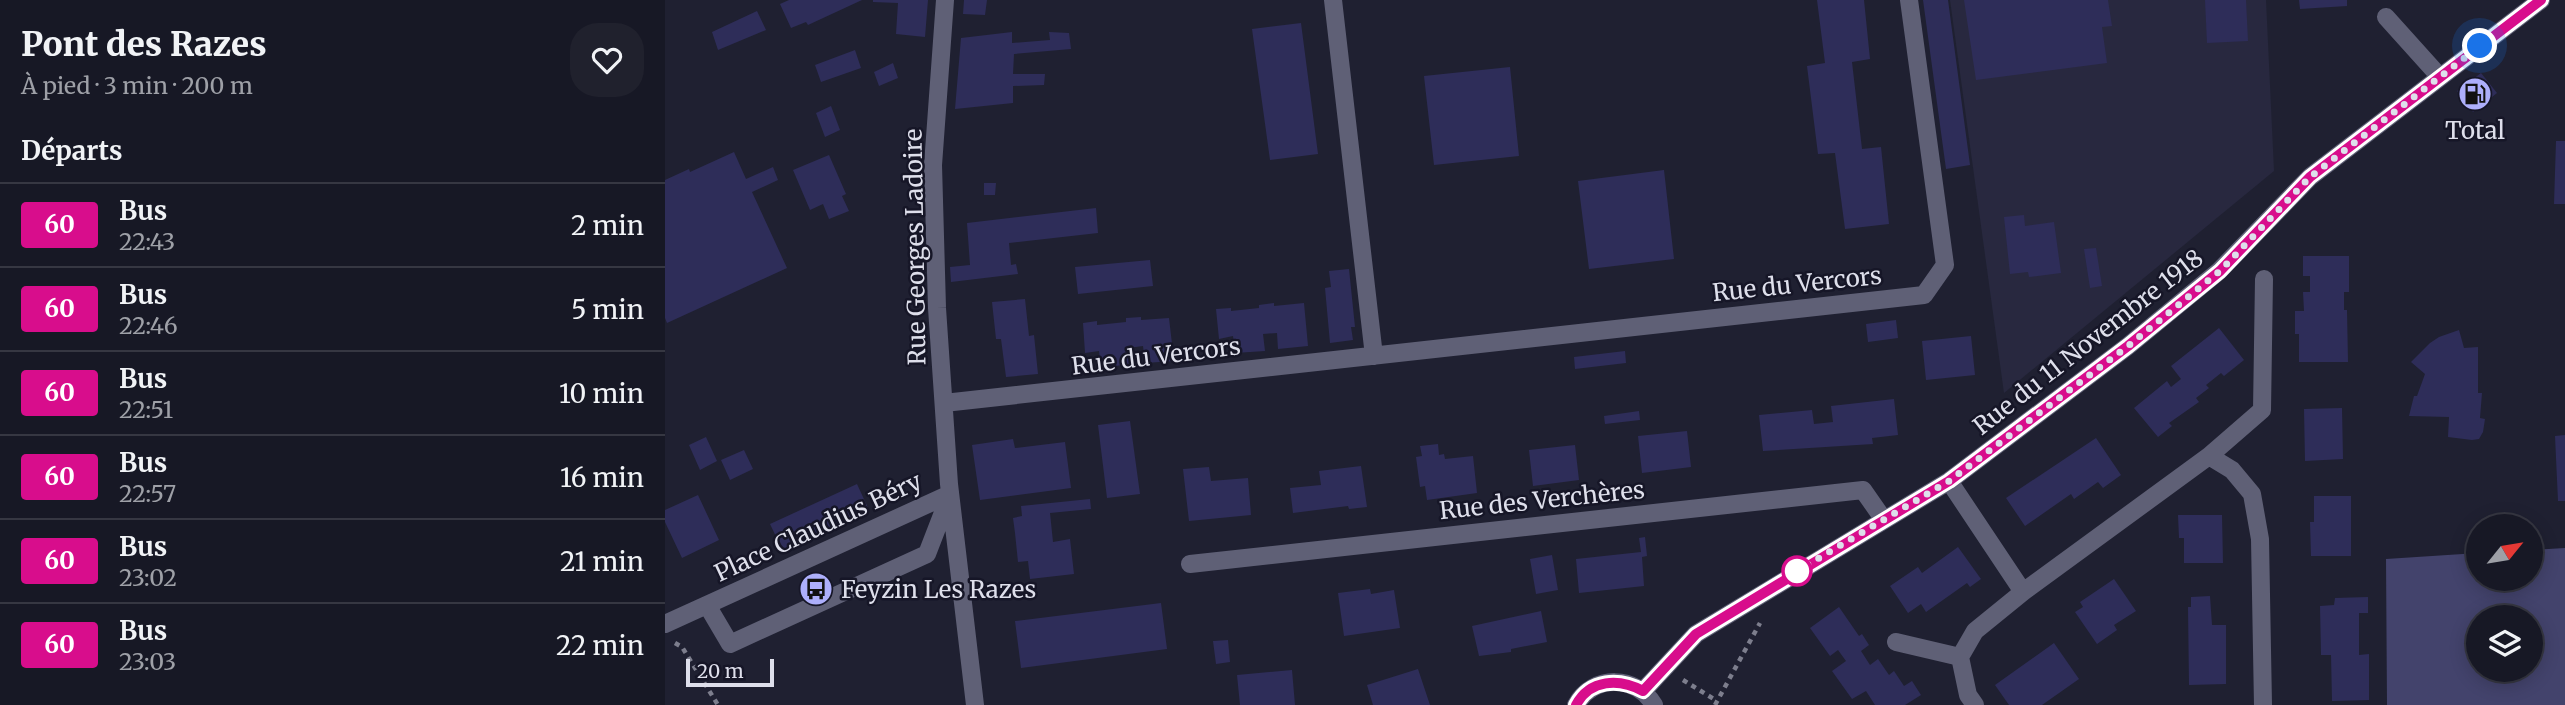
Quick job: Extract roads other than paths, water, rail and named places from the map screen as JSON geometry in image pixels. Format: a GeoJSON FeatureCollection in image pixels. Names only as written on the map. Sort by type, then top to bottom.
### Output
{"type":"FeatureCollection","features":[{"type":"Feature","properties":{"kind":"street","name":"Rue Georges Ladoire"},"geometry":{"type":"LineString","coordinates":[[945,0],[933,165],[937,308],[950,494]]}},
{"type":"Feature","properties":{"kind":"street"},"geometry":{"type":"LineString","coordinates":[[1333,0],[1374,356]]}},
{"type":"Feature","properties":{"kind":"street","name":"Rue du Vercors"},"geometry":{"type":"LineString","coordinates":[[944,403],[1924,295],[1945,265],[1909,0]]}},
{"type":"Feature","properties":{"kind":"street","name":"Rue du 11 Novembre 1918"},"geometry":{"type":"LineString","coordinates":[[1643,691],[1696,634],[1949,481],[2128,346],[2220,271],[2310,177],[2541,0]]}},
{"type":"Feature","properties":{"kind":"street"},"geometry":{"type":"LineString","coordinates":[[2386,17],[2440,77]]}},
{"type":"Feature","properties":{"kind":"street"},"geometry":{"type":"LineString","coordinates":[[1975,705],[1968,695],[1960,657],[1975,631],[2023,592],[2209,456],[2262,410],[2264,278]]}},
{"type":"Feature","properties":{"kind":"street"},"geometry":{"type":"LineString","coordinates":[[2209,456],[2232,470],[2252,494],[2260,539],[2263,705]]}},
{"type":"Feature","properties":{"kind":"street"},"geometry":{"type":"LineString","coordinates":[[1949,481],[2023,592]]}},
{"type":"Feature","properties":{"kind":"street","name":"Rue des Verchères"},"geometry":{"type":"LineString","coordinates":[[1190,564],[1863,490],[1884,520]]}},
{"type":"Feature","properties":{"kind":"street"},"geometry":{"type":"LineString","coordinates":[[707,605],[730,644],[927,554],[950,494]]}},
{"type":"Feature","properties":{"kind":"street","name":"Place Claudius Béry"},"geometry":{"type":"LineString","coordinates":[[665,624],[950,494],[975,705]]}},
{"type":"Feature","properties":{"kind":"street"},"geometry":{"type":"LineString","coordinates":[[1896,642],[1960,657]]}},
{"type":"Feature","properties":{"kind":"street"},"geometry":{"type":"LineString","coordinates":[[1576,705],[1589,690],[1602,683],[1616,681],[1643,691],[1654,705]]}},
{"type":"Feature","properties":{"kind":"place","name":"Total"},"geometry":{"type":"Point","coordinates":[2475,94]}},
{"type":"Feature","properties":{"kind":"place","name":"Feyzin Les Razes"},"geometry":{"type":"Point","coordinates":[816,589]}}]}
